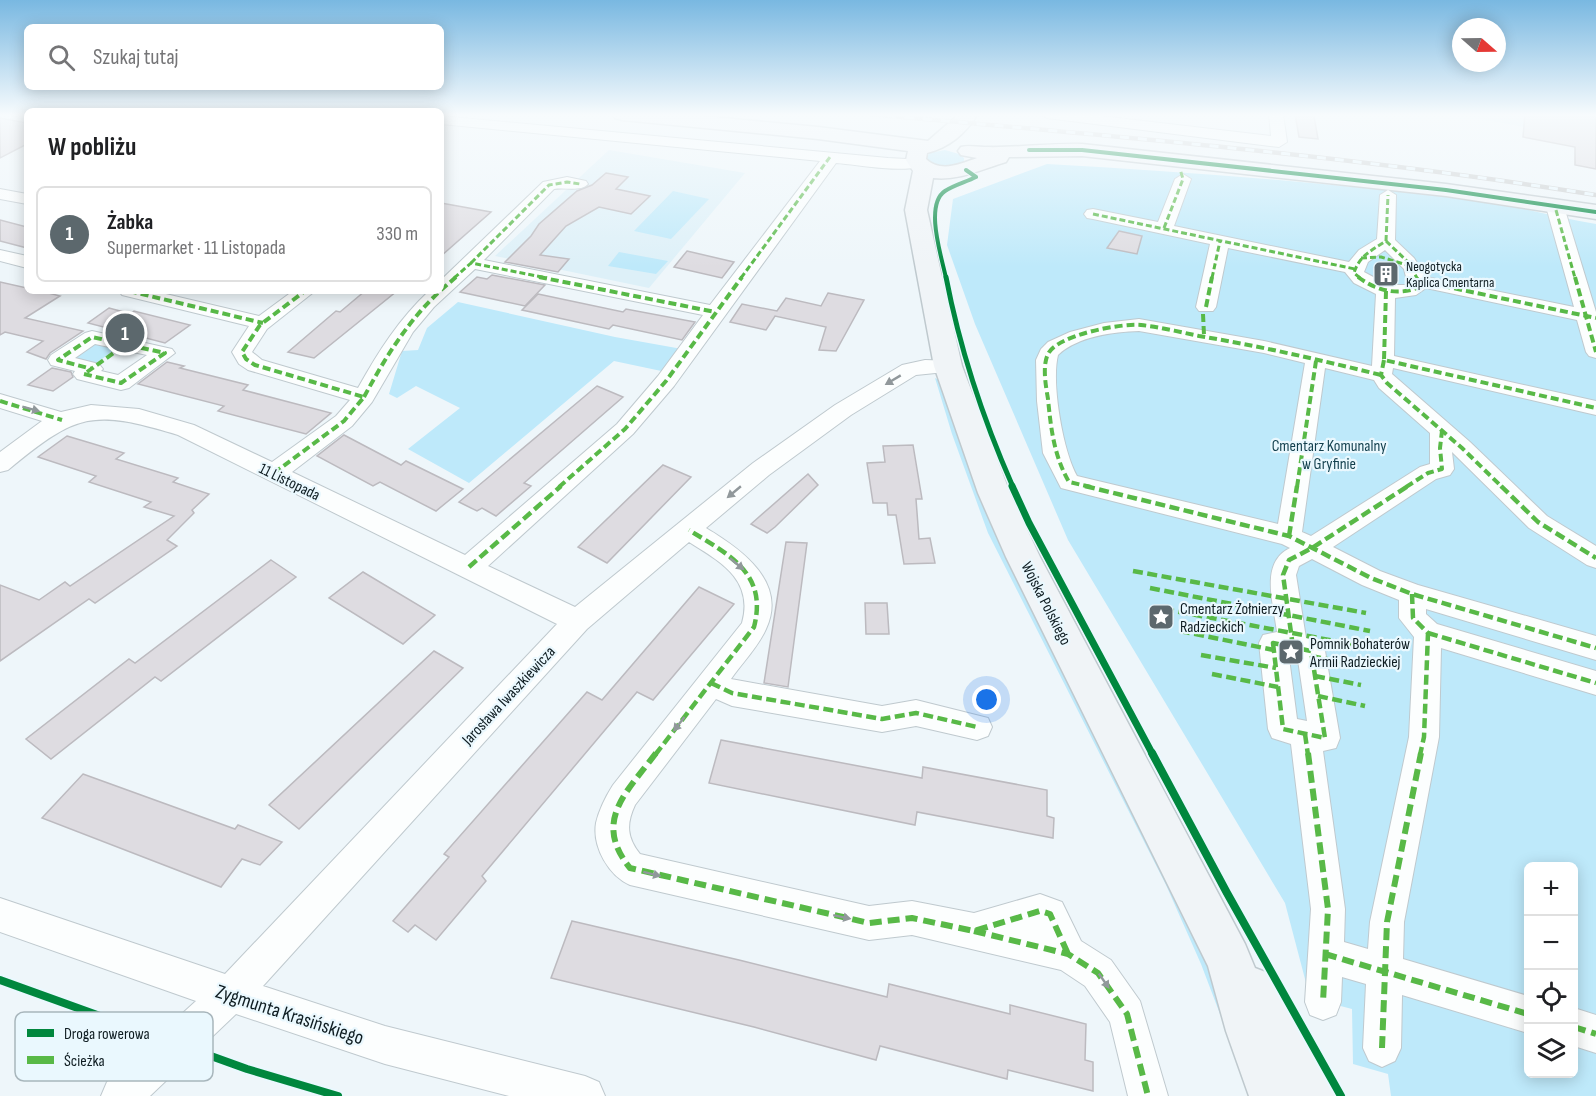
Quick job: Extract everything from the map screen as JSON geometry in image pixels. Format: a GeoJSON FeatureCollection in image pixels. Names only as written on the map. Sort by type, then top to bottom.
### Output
{"type":"FeatureCollection","features":[{"type":"Feature","properties":{"kind":"main road","name":"Wojska Polskiego"},"geometry":{"type":"LineString","coordinates":[[923,165],[924,175],[916,200],[948,366],[976,450],[1018,547],[1229,960],[1256,996],[1310,1096]]}},
{"type":"Feature","properties":{"kind":"main road"},"geometry":{"type":"LineString","coordinates":[[930,165],[935,172],[952,173],[963,171],[965,165]]}},
{"type":"Feature","properties":{"kind":"main road"},"geometry":{"type":"LineString","coordinates":[[1221,165],[1393,184],[1596,212]]}},
{"type":"Feature","properties":{"kind":"main road","name":"Wojska Polskiego"},"geometry":{"type":"LineString","coordinates":[[921,225],[930,195],[941,178],[952,173]]}},
{"type":"Feature","properties":{"kind":"main road","name":"Wojska Polskiego"},"geometry":{"type":"LineString","coordinates":[[1229,960],[1250,1030],[1274,1096]]}},
{"type":"Feature","properties":{"kind":"street"},"geometry":{"type":"LineString","coordinates":[[469,567],[625,429],[666,381],[825,165]]}},
{"type":"Feature","properties":{"kind":"street"},"geometry":{"type":"LineString","coordinates":[[1164,228],[1181,173]]}},
{"type":"Feature","properties":{"kind":"street"},"geometry":{"type":"LineString","coordinates":[[444,288],[549,185],[567,182],[580,184]]}},
{"type":"Feature","properties":{"kind":"street"},"geometry":{"type":"LineString","coordinates":[[0,194],[24,198]]}},
{"type":"Feature","properties":{"kind":"street"},"geometry":{"type":"LineString","coordinates":[[1386,241],[1358,264],[1354,273],[1363,282],[1386,291],[1407,293],[1417,288],[1416,274],[1386,241],[1388,195]]}},
{"type":"Feature","properties":{"kind":"street"},"geometry":{"type":"LineString","coordinates":[[1556,210],[1591,317],[1596,352]]}},
{"type":"Feature","properties":{"kind":"street"},"geometry":{"type":"LineString","coordinates":[[1092,214],[1220,241],[1358,264],[1388,258],[1416,274],[1591,317]]}},
{"type":"Feature","properties":{"kind":"street"},"geometry":{"type":"LineString","coordinates":[[1204,319],[1220,241]]}},
{"type":"Feature","properties":{"kind":"street"},"geometry":{"type":"LineString","coordinates":[[0,255],[24,261]]}},
{"type":"Feature","properties":{"kind":"street"},"geometry":{"type":"LineString","coordinates":[[471,263],[715,312]]}},
{"type":"Feature","properties":{"kind":"street"},"geometry":{"type":"LineString","coordinates":[[1386,291],[1383,368],[1442,431],[1538,522],[1596,558]]}},
{"type":"Feature","properties":{"kind":"street"},"geometry":{"type":"LineString","coordinates":[[142,294],[263,323]]}},
{"type":"Feature","properties":{"kind":"street"},"geometry":{"type":"LineString","coordinates":[[301,294],[263,323],[246,341],[242,352],[246,359],[255,365],[364,397]]}},
{"type":"Feature","properties":{"kind":"street"},"geometry":{"type":"LineString","coordinates":[[274,473],[344,421],[364,397],[391,347],[408,322],[438,294]]}},
{"type":"Feature","properties":{"kind":"street"},"geometry":{"type":"LineString","coordinates":[[1596,408],[1383,368],[1316,361],[1264,347],[1204,319],[1149,326],[1122,325],[1055,345],[1046,355],[1045,375],[1056,454],[1069,482],[1301,542],[1371,578],[1412,594],[1596,648]]}},
{"type":"Feature","properties":{"kind":"street"},"geometry":{"type":"LineString","coordinates":[[92,369],[58,360],[92,337],[126,344],[165,353],[121,383],[84,374],[92,369],[126,344]]}},
{"type":"Feature","properties":{"kind":"street"},"geometry":{"type":"LineString","coordinates":[[1301,542],[1316,361]]}},
{"type":"Feature","properties":{"kind":"street","name":"Jarosława Iwaszkiewicza"},"geometry":{"type":"LineString","coordinates":[[212,1012],[577,621],[761,469],[843,410],[909,370],[926,366],[948,366]]}},
{"type":"Feature","properties":{"kind":"street"},"geometry":{"type":"LineString","coordinates":[[0,401],[62,420]]}},
{"type":"Feature","properties":{"kind":"street","name":"11 Listopada"},"geometry":{"type":"LineString","coordinates":[[0,464],[62,420],[100,412],[120,412],[138,416],[186,430],[577,621]]}},
{"type":"Feature","properties":{"kind":"street"},"geometry":{"type":"LineString","coordinates":[[1323,1002],[1328,909],[1305,734],[1325,738],[1311,651],[1293,647],[1283,575],[1289,560],[1301,542],[1428,473],[1442,469],[1440,448],[1442,431]]}},
{"type":"Feature","properties":{"kind":"street"},"geometry":{"type":"LineString","coordinates":[[689,530],[740,566],[754,582],[760,595],[760,613],[754,627],[624,795],[614,813],[611,833],[618,854],[630,868],[869,922],[912,918],[1068,954],[1098,972],[1127,1014],[1148,1096]]}},
{"type":"Feature","properties":{"kind":"street"},"geometry":{"type":"LineString","coordinates":[[1412,594],[1413,618],[1428,633],[1596,683]]}},
{"type":"Feature","properties":{"kind":"street"},"geometry":{"type":"LineString","coordinates":[[1382,1048],[1388,922],[1424,737],[1428,633]]}},
{"type":"Feature","properties":{"kind":"street"},"geometry":{"type":"LineString","coordinates":[[711,683],[732,693],[882,719],[916,713],[977,727]]}},
{"type":"Feature","properties":{"kind":"street","name":"Zygmunta Krasińskiego"},"geometry":{"type":"LineString","coordinates":[[0,915],[230,995],[385,1045],[585,1096]]}},
{"type":"Feature","properties":{"kind":"street"},"geometry":{"type":"LineString","coordinates":[[1325,954],[1524,1013]]}},
{"type":"Feature","properties":{"kind":"street"},"geometry":{"type":"LineString","coordinates":[[1578,1028],[1596,1034]]}},
{"type":"Feature","properties":{"kind":"street","name":"Jarosława Iwaszkiewicza"},"geometry":{"type":"LineString","coordinates":[[121,1096],[137,1081]]}},
{"type":"Feature","properties":{"kind":"shaded area"},"geometry":{"type":"Polygon","coordinates":[[[593,165],[699,165],[745,173],[649,288],[495,256],[593,165]]]}},
{"type":"Feature","properties":{"kind":"green space"},"geometry":{"type":"Polygon","coordinates":[[[936,165],[955,165],[943,168],[936,165]]]}},
{"type":"Feature","properties":{"kind":"green space","name":"Cmentarz Komunalny w Gryfinie"},"geometry":{"type":"Polygon","coordinates":[[[1044,165],[1155,171],[1371,189],[1494,203],[1596,224],[1596,1096],[1391,1096],[1388,1074],[1353,1064],[1352,1009],[1310,998],[1285,903],[1068,540],[975,324],[947,245],[953,199],[1044,165]]]}},
{"type":"Feature","properties":{"kind":"green space"},"geometry":{"type":"Polygon","coordinates":[[[673,191],[709,199],[671,239],[634,231],[673,191]]]}},
{"type":"Feature","properties":{"kind":"green space"},"geometry":{"type":"Polygon","coordinates":[[[619,252],[668,261],[656,274],[608,266],[619,252]]]}},
{"type":"Feature","properties":{"kind":"green space"},"geometry":{"type":"Polygon","coordinates":[[[458,302],[615,337],[682,349],[666,372],[614,361],[469,483],[408,449],[460,408],[416,386],[397,398],[389,394],[402,351],[418,350],[427,328],[458,302]]]}},
{"type":"Feature","properties":{"kind":"green space"},"geometry":{"type":"Polygon","coordinates":[[[91,339],[120,346],[92,366],[63,359],[91,339]]]}},
{"type":"Feature","properties":{"kind":"green space"},"geometry":{"type":"Polygon","coordinates":[[[935,378],[941,381],[952,418],[1217,973],[1242,1072],[1201,964],[1166,885],[988,533],[952,434],[935,378]]]}},
{"type":"Feature","properties":{"kind":"building"},"geometry":{"type":"Polygon","coordinates":[[[1576,165],[1596,165],[1596,169],[1576,165]]]}},
{"type":"Feature","properties":{"kind":"building"},"geometry":{"type":"Polygon","coordinates":[[[606,173],[628,177],[616,189],[650,196],[631,214],[599,207],[566,226],[540,255],[569,259],[558,272],[505,262],[531,236],[539,224],[577,191],[592,185],[606,173]]]}},
{"type":"Feature","properties":{"kind":"building"},"geometry":{"type":"Polygon","coordinates":[[[444,204],[491,212],[444,253],[444,204]]]}},
{"type":"Feature","properties":{"kind":"building"},"geometry":{"type":"Polygon","coordinates":[[[0,220],[24,226],[24,247],[0,241],[0,220]]]}},
{"type":"Feature","properties":{"kind":"building"},"geometry":{"type":"Polygon","coordinates":[[[1119,231],[1142,236],[1137,254],[1107,248],[1119,231]]]}},
{"type":"Feature","properties":{"kind":"building"},"geometry":{"type":"Polygon","coordinates":[[[687,251],[734,262],[722,278],[674,267],[687,251]]]}},
{"type":"Feature","properties":{"kind":"building"},"geometry":{"type":"Polygon","coordinates":[[[492,275],[545,285],[525,306],[460,292],[477,277],[487,279],[492,275]]]}},
{"type":"Feature","properties":{"kind":"building"},"geometry":{"type":"Polygon","coordinates":[[[0,282],[24,287],[24,294],[60,296],[25,318],[83,331],[50,353],[46,359],[27,352],[43,341],[5,332],[0,335],[0,282]]]}},
{"type":"Feature","properties":{"kind":"building"},"geometry":{"type":"Polygon","coordinates":[[[828,293],[864,300],[836,351],[819,350],[826,327],[775,316],[766,330],[730,322],[742,304],[777,311],[786,298],[821,306],[828,293]]]}},
{"type":"Feature","properties":{"kind":"building"},"geometry":{"type":"Polygon","coordinates":[[[361,294],[393,294],[314,358],[288,352],[336,311],[340,312],[361,294]]]}},
{"type":"Feature","properties":{"kind":"building"},"geometry":{"type":"Polygon","coordinates":[[[538,294],[623,312],[626,309],[695,322],[682,340],[613,325],[609,329],[522,310],[538,294]]]}},
{"type":"Feature","properties":{"kind":"building"},"geometry":{"type":"Polygon","coordinates":[[[109,308],[131,314],[134,311],[190,325],[165,343],[88,323],[109,308]]]}},
{"type":"Feature","properties":{"kind":"building"},"geometry":{"type":"Polygon","coordinates":[[[167,362],[184,366],[180,368],[248,385],[243,390],[331,413],[306,434],[218,411],[224,406],[138,384],[167,362]]]}},
{"type":"Feature","properties":{"kind":"building"},"geometry":{"type":"Polygon","coordinates":[[[52,368],[71,372],[73,377],[53,391],[28,385],[52,368]]]}},
{"type":"Feature","properties":{"kind":"building"},"geometry":{"type":"Polygon","coordinates":[[[597,386],[623,397],[524,483],[531,486],[496,516],[482,508],[477,511],[459,502],[597,386]]]}},
{"type":"Feature","properties":{"kind":"building"},"geometry":{"type":"Polygon","coordinates":[[[344,435],[401,465],[406,461],[463,489],[436,511],[380,482],[373,486],[317,456],[344,435]]]}},
{"type":"Feature","properties":{"kind":"building"},"geometry":{"type":"Polygon","coordinates":[[[67,436],[124,453],[116,459],[178,478],[173,482],[209,494],[167,540],[177,546],[95,603],[89,599],[0,661],[0,585],[39,600],[65,582],[70,586],[174,516],[144,507],[151,502],[89,482],[96,476],[38,457],[67,436]]]}},
{"type":"Feature","properties":{"kind":"building"},"geometry":{"type":"Polygon","coordinates":[[[913,445],[922,499],[916,499],[919,539],[930,538],[935,563],[904,564],[896,515],[888,515],[887,503],[873,503],[867,463],[885,462],[883,446],[913,445]]]}},
{"type":"Feature","properties":{"kind":"building"},"geometry":{"type":"Polygon","coordinates":[[[663,465],[691,477],[607,563],[578,547],[663,465]]]}},
{"type":"Feature","properties":{"kind":"building"},"geometry":{"type":"Polygon","coordinates":[[[808,474],[818,485],[775,527],[767,533],[751,524],[808,474]]]}},
{"type":"Feature","properties":{"kind":"building"},"geometry":{"type":"Polygon","coordinates":[[[786,542],[807,543],[788,687],[764,683],[786,542]]]}},
{"type":"Feature","properties":{"kind":"building"},"geometry":{"type":"Polygon","coordinates":[[[271,560],[296,577],[161,681],[155,677],[51,759],[26,739],[129,659],[135,663],[271,560]]]}},
{"type":"Feature","properties":{"kind":"building"},"geometry":{"type":"Polygon","coordinates":[[[363,572],[435,615],[403,644],[329,598],[363,572]]]}},
{"type":"Feature","properties":{"kind":"building"},"geometry":{"type":"Polygon","coordinates":[[[699,587],[734,604],[653,700],[637,692],[482,876],[486,881],[436,940],[415,925],[408,932],[393,921],[449,857],[444,854],[587,692],[602,700],[699,587]]]}},
{"type":"Feature","properties":{"kind":"building"},"geometry":{"type":"Polygon","coordinates":[[[865,603],[887,603],[889,634],[866,634],[865,603]]]}},
{"type":"Feature","properties":{"kind":"building"},"geometry":{"type":"Polygon","coordinates":[[[434,651],[463,668],[299,829],[269,805],[434,651]]]}},
{"type":"Feature","properties":{"kind":"building"},"geometry":{"type":"Polygon","coordinates":[[[721,740],[922,778],[923,767],[1047,790],[1047,816],[1054,818],[1053,838],[917,812],[915,825],[709,783],[721,740]]]}},
{"type":"Feature","properties":{"kind":"building"},"geometry":{"type":"Polygon","coordinates":[[[83,774],[235,829],[238,825],[282,842],[260,865],[242,859],[221,887],[42,818],[83,774]]]}},
{"type":"Feature","properties":{"kind":"building"},"geometry":{"type":"Polygon","coordinates":[[[572,921],[887,997],[889,984],[1010,1014],[1010,1005],[1086,1024],[1085,1060],[1093,1062],[1093,1091],[1008,1070],[1007,1079],[880,1046],[876,1060],[754,1027],[551,978],[572,921]]]}},
{"type":"Feature","properties":{"kind":"railway"},"geometry":{"type":"LineString","coordinates":[[1383,165],[1596,195]]}},
{"type":"Feature","properties":{"kind":"marked path"},"geometry":{"type":"LineString","coordinates":[[469,567],[625,429],[666,381],[826,165]]}},
{"type":"Feature","properties":{"kind":"marked path"},"geometry":{"type":"LineString","coordinates":[[1164,228],[1183,179],[1180,169]]}},
{"type":"Feature","properties":{"kind":"marked path"},"geometry":{"type":"LineString","coordinates":[[471,263],[549,185],[567,182],[580,184]]}},
{"type":"Feature","properties":{"kind":"marked path"},"geometry":{"type":"LineString","coordinates":[[1386,241],[1413,268],[1418,281],[1417,288],[1392,292],[1368,284],[1354,273],[1358,262],[1386,241],[1388,195]]}},
{"type":"Feature","properties":{"kind":"marked path"},"geometry":{"type":"LineString","coordinates":[[1556,210],[1596,352]]}},
{"type":"Feature","properties":{"kind":"marked path"},"geometry":{"type":"LineString","coordinates":[[1093,214],[1355,269]]}},
{"type":"Feature","properties":{"kind":"marked path"},"geometry":{"type":"LineString","coordinates":[[1206,307],[1220,241]]}},
{"type":"Feature","properties":{"kind":"marked path"},"geometry":{"type":"LineString","coordinates":[[1361,258],[1381,257],[1407,265]]}},
{"type":"Feature","properties":{"kind":"marked path"},"geometry":{"type":"LineString","coordinates":[[444,287],[471,263],[715,312]]}},
{"type":"Feature","properties":{"kind":"marked path"},"geometry":{"type":"LineString","coordinates":[[1419,281],[1596,318]]}},
{"type":"Feature","properties":{"kind":"marked path"},"geometry":{"type":"LineString","coordinates":[[1386,291],[1384,360],[1596,408]]}},
{"type":"Feature","properties":{"kind":"marked path"},"geometry":{"type":"LineString","coordinates":[[142,294],[263,323]]}},
{"type":"Feature","properties":{"kind":"marked path"},"geometry":{"type":"LineString","coordinates":[[274,473],[344,421],[364,397],[255,365],[246,359],[242,352],[253,333],[278,310],[301,294]]}},
{"type":"Feature","properties":{"kind":"marked path"},"geometry":{"type":"LineString","coordinates":[[364,397],[397,340],[416,315],[437,294]]}},
{"type":"Feature","properties":{"kind":"marked path"},"geometry":{"type":"LineString","coordinates":[[1203,314],[1204,335]]}},
{"type":"Feature","properties":{"kind":"marked path"},"geometry":{"type":"LineString","coordinates":[[1381,375],[1264,347],[1139,325],[1104,329],[1077,336],[1055,347],[1048,353],[1046,360],[1048,401],[1055,453],[1069,482],[1289,536],[1371,578],[1412,594],[1596,648]]}},
{"type":"Feature","properties":{"kind":"marked path"},"geometry":{"type":"LineString","coordinates":[[84,374],[121,383],[165,353],[92,337],[58,360],[92,369]]}},
{"type":"Feature","properties":{"kind":"marked path"},"geometry":{"type":"LineString","coordinates":[[87,372],[126,344]]}},
{"type":"Feature","properties":{"kind":"marked path"},"geometry":{"type":"LineString","coordinates":[[1384,360],[1381,375],[1387,383],[1462,448],[1538,522],[1596,558]]}},
{"type":"Feature","properties":{"kind":"marked path"},"geometry":{"type":"LineString","coordinates":[[1289,536],[1316,361]]}},
{"type":"Feature","properties":{"kind":"marked path"},"geometry":{"type":"LineString","coordinates":[[0,401],[62,420]]}},
{"type":"Feature","properties":{"kind":"marked path"},"geometry":{"type":"LineString","coordinates":[[1293,647],[1283,575],[1289,560],[1312,548],[1428,473],[1442,469],[1440,448],[1442,431]]}},
{"type":"Feature","properties":{"kind":"marked path"},"geometry":{"type":"LineString","coordinates":[[689,530],[730,557],[742,568],[758,594],[759,610],[754,627],[618,805],[612,824],[612,833],[617,850],[630,868],[869,923],[912,918],[974,931],[1040,911],[1050,914],[1068,954]]}},
{"type":"Feature","properties":{"kind":"marked path"},"geometry":{"type":"LineString","coordinates":[[1133,571],[1366,613]]}},
{"type":"Feature","properties":{"kind":"marked path"},"geometry":{"type":"LineString","coordinates":[[1150,588],[1370,631]]}},
{"type":"Feature","properties":{"kind":"marked path"},"geometry":{"type":"LineString","coordinates":[[1382,1048],[1387,922],[1424,737],[1428,633],[1413,618],[1412,594]]}},
{"type":"Feature","properties":{"kind":"marked path"},"geometry":{"type":"LineString","coordinates":[[1164,609],[1372,648]]}},
{"type":"Feature","properties":{"kind":"marked path"},"geometry":{"type":"LineString","coordinates":[[1180,631],[1274,650]]}},
{"type":"Feature","properties":{"kind":"marked path"},"geometry":{"type":"LineString","coordinates":[[1428,633],[1596,683]]}},
{"type":"Feature","properties":{"kind":"marked path"},"geometry":{"type":"LineString","coordinates":[[1305,734],[1283,729],[1273,643],[1311,651],[1325,738],[1305,734],[1328,909],[1323,1002]]}},
{"type":"Feature","properties":{"kind":"marked path"},"geometry":{"type":"LineString","coordinates":[[1201,655],[1276,668]]}},
{"type":"Feature","properties":{"kind":"marked path"},"geometry":{"type":"LineString","coordinates":[[1311,656],[1358,665]]}},
{"type":"Feature","properties":{"kind":"marked path"},"geometry":{"type":"LineString","coordinates":[[1212,674],[1278,687]]}},
{"type":"Feature","properties":{"kind":"marked path"},"geometry":{"type":"LineString","coordinates":[[1315,676],[1361,685]]}},
{"type":"Feature","properties":{"kind":"marked path"},"geometry":{"type":"LineString","coordinates":[[711,683],[732,693],[882,719],[916,713],[977,727]]}},
{"type":"Feature","properties":{"kind":"marked path"},"geometry":{"type":"LineString","coordinates":[[1318,696],[1365,706]]}},
{"type":"Feature","properties":{"kind":"marked path"},"geometry":{"type":"LineString","coordinates":[[974,931],[1068,954],[1098,973],[1127,1014],[1148,1096]]}},
{"type":"Feature","properties":{"kind":"marked path"},"geometry":{"type":"LineString","coordinates":[[1325,954],[1524,1013]]}},
{"type":"Feature","properties":{"kind":"marked path"},"geometry":{"type":"LineString","coordinates":[[1578,1028],[1596,1034]]}},
{"type":"Feature","properties":{"kind":"cycle path"},"geometry":{"type":"LineString","coordinates":[[1220,165],[1446,190],[1596,212]]}},
{"type":"Feature","properties":{"kind":"cycle path"},"geometry":{"type":"LineString","coordinates":[[966,170],[976,177],[945,190],[937,201],[935,224],[953,313],[973,387],[995,447],[1029,523],[1227,893],[1341,1096]]}},
{"type":"Feature","properties":{"kind":"cycle path"},"geometry":{"type":"LineString","coordinates":[[0,980],[89,1012]]}},
{"type":"Feature","properties":{"kind":"cycle path"},"geometry":{"type":"LineString","coordinates":[[213,1057],[338,1096]]}},
{"type":"Feature","properties":{"kind":"place","name":"Neogotycka Kaplica Cmentarna"},"geometry":{"type":"Point","coordinates":[1386,274]}},
{"type":"Feature","properties":{"kind":"place","name":"Żabka"},"geometry":{"type":"Point","coordinates":[125,333]}},
{"type":"Feature","properties":{"kind":"place","name":"Cmentarz Żołnierzy Radzieckich"},"geometry":{"type":"Point","coordinates":[1161,617]}},
{"type":"Feature","properties":{"kind":"place","name":"Pomnik Bohaterów Armii Radzieckiej"},"geometry":{"type":"Point","coordinates":[1291,652]}}]}
